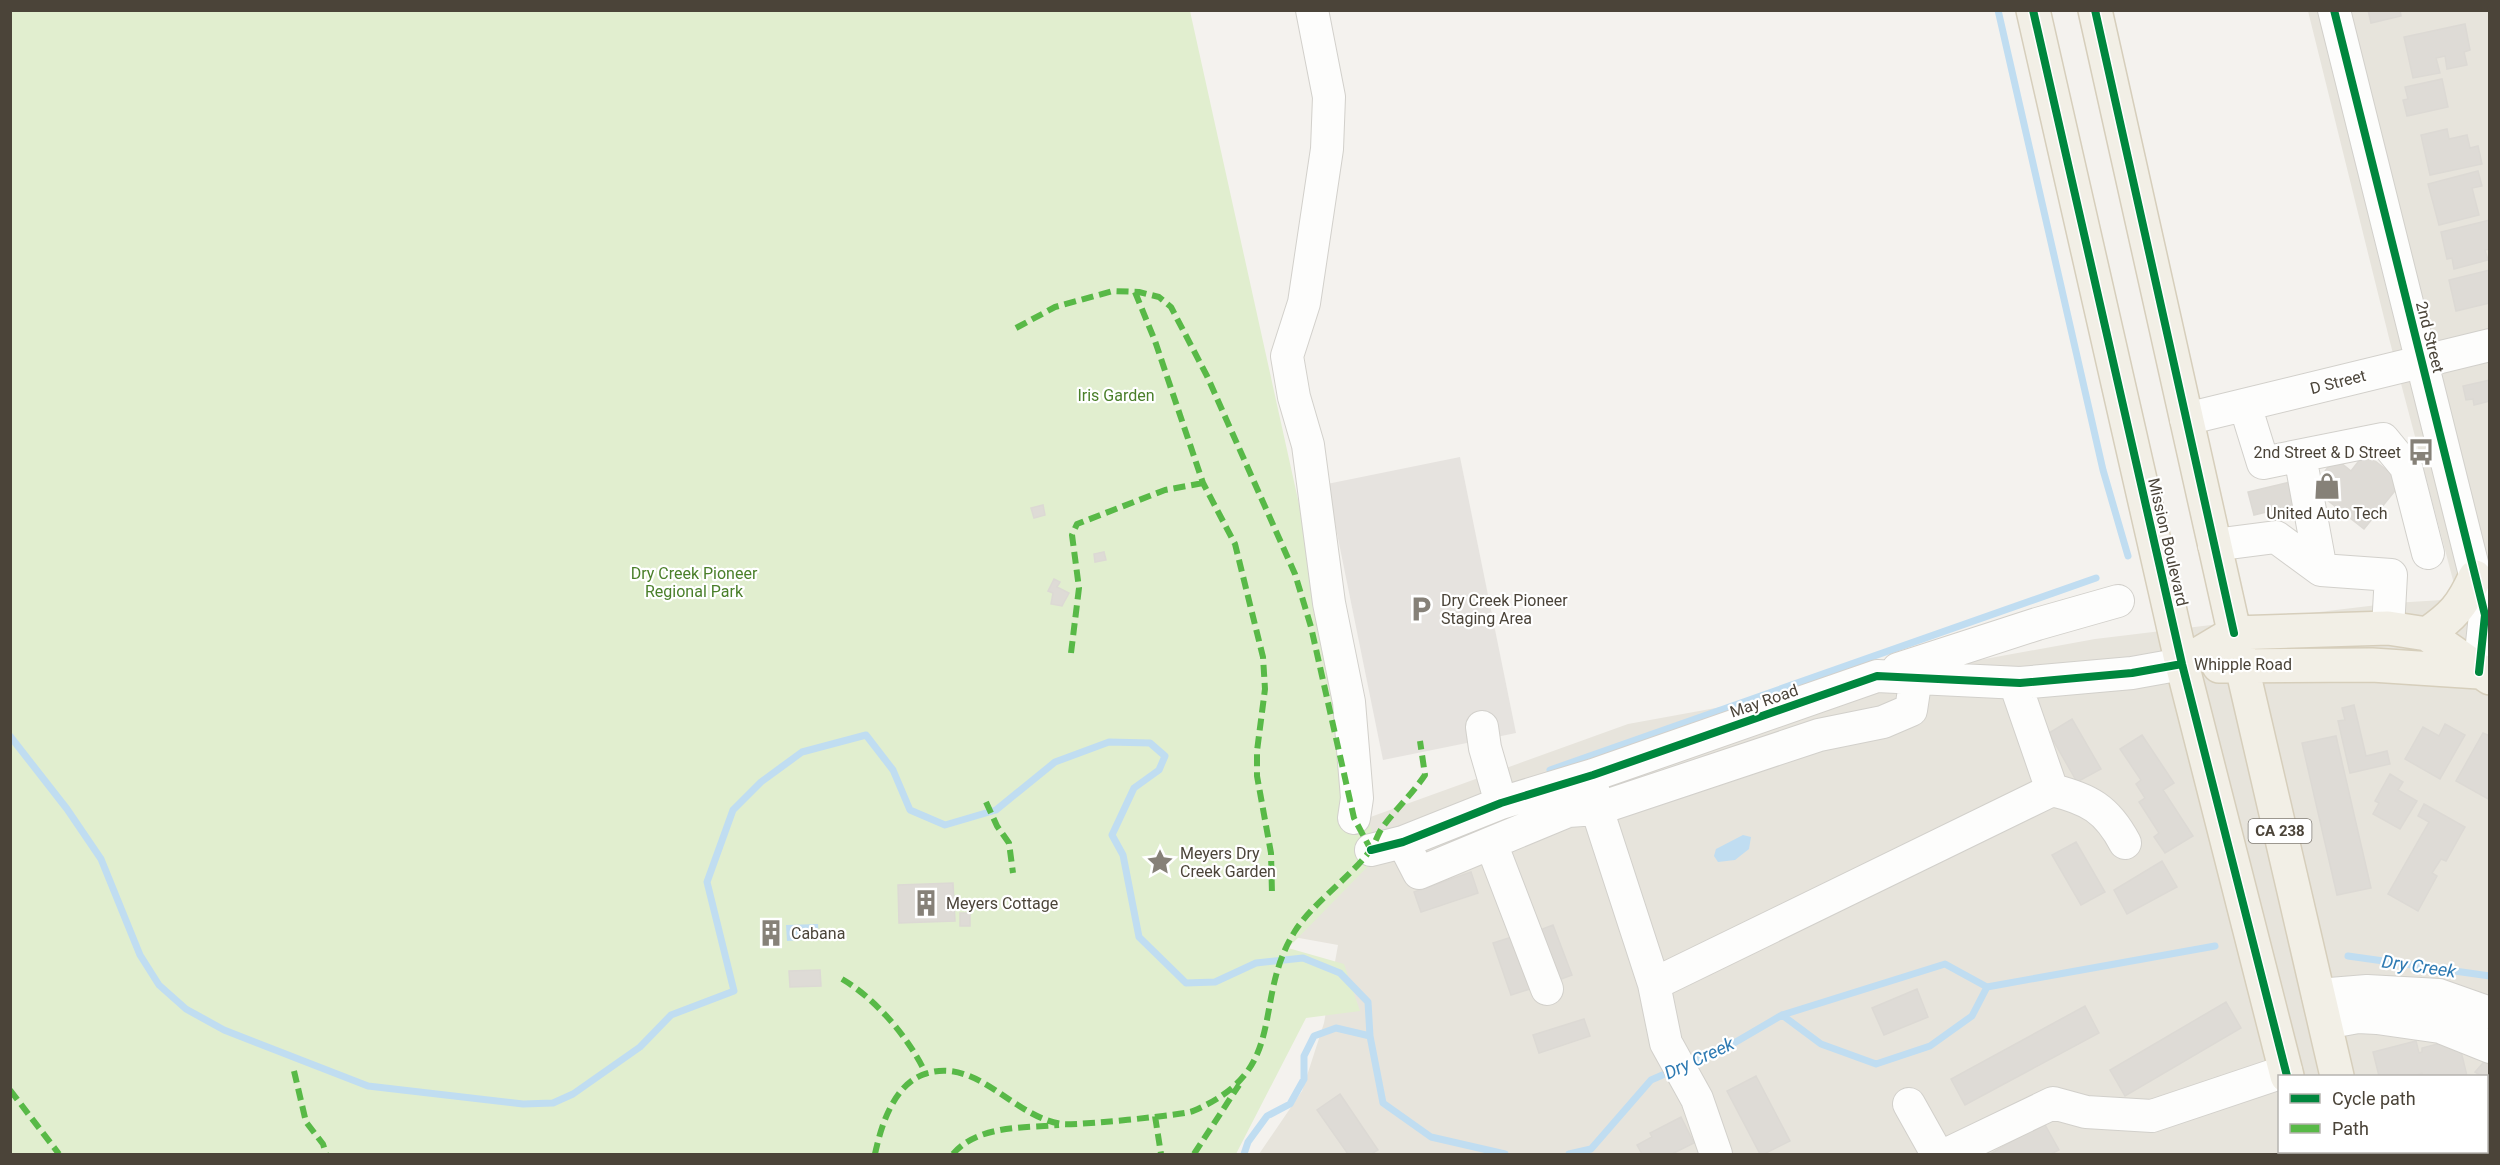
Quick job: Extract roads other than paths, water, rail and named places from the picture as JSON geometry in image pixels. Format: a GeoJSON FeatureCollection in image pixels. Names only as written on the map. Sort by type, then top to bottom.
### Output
{"type":"FeatureCollection","features":[{"type":"Feature","properties":{"kind":"main road","name":"Mission Boulevard"},"geometry":{"type":"LineString","coordinates":[[2033,10],[2182,664],[2287,1074]]}},
{"type":"Feature","properties":{"kind":"main road","name":"CA 238"},"geometry":{"type":"LineString","coordinates":[[2095,10],[2234,633],[2337,1075]]}},
{"type":"Feature","properties":{"kind":"main road"},"geometry":{"type":"LineString","coordinates":[[2427,634],[2454,615],[2465,601],[2472,562]]}},
{"type":"Feature","properties":{"kind":"main road","name":"Whipple Road"},"geometry":{"type":"LineString","coordinates":[[2182,664],[2234,633],[2388,628],[2427,634],[2484,675]]}},
{"type":"Feature","properties":{"kind":"main road","name":"Whipple Road"},"geometry":{"type":"LineString","coordinates":[[2182,664],[2242,667],[2372,665],[2484,675]]}},
{"type":"Feature","properties":{"kind":"street"},"geometry":{"type":"LineString","coordinates":[[1312,10],[1329,97],[1328,149],[1304,303],[1287,356],[1294,397],[1308,445],[1329,603],[1349,702],[1357,798],[1354,818]]}},
{"type":"Feature","properties":{"kind":"street","name":"2nd Street"},"geometry":{"type":"LineString","coordinates":[[2334,10],[2485,615],[2484,675]]}},
{"type":"Feature","properties":{"kind":"street","name":"D Street"},"geometry":{"type":"LineString","coordinates":[[2187,419],[2490,345]]}},
{"type":"Feature","properties":{"kind":"street"},"geometry":{"type":"LineString","coordinates":[[2245,405],[2263,464],[2383,439],[2406,467],[2428,553]]}},
{"type":"Feature","properties":{"kind":"street"},"geometry":{"type":"LineString","coordinates":[[2300,456],[2321,570]]}},
{"type":"Feature","properties":{"kind":"street"},"geometry":{"type":"LineString","coordinates":[[2214,544],[2276,537],[2321,570],[2391,575],[2428,553],[2472,562]]}},
{"type":"Feature","properties":{"kind":"street"},"geometry":{"type":"LineString","coordinates":[[2388,628],[2391,575]]}},
{"type":"Feature","properties":{"kind":"street"},"geometry":{"type":"LineString","coordinates":[[1877,676],[2037,624],[2118,601]]}},
{"type":"Feature","properties":{"kind":"street","name":"May Road"},"geometry":{"type":"LineString","coordinates":[[1371,850],[1403,842],[1501,803],[1588,777],[1877,676],[2015,683],[2132,673],[2182,664]]}},
{"type":"Feature","properties":{"kind":"street"},"geometry":{"type":"LineString","coordinates":[[1403,842],[1419,873],[1568,811],[1597,810],[1819,735],[1883,722],[1911,710],[1916,677]]}},
{"type":"Feature","properties":{"kind":"street"},"geometry":{"type":"LineString","coordinates":[[2015,683],[2052,790]]}},
{"type":"Feature","properties":{"kind":"street"},"geometry":{"type":"LineString","coordinates":[[1482,727],[1485,748],[1501,803]]}},
{"type":"Feature","properties":{"kind":"street"},"geometry":{"type":"LineString","coordinates":[[1588,777],[1654,984],[1666,1043],[1697,1099],[1716,1155]]}},
{"type":"Feature","properties":{"kind":"street"},"geometry":{"type":"LineString","coordinates":[[1654,984],[2052,790],[2070,794],[2097,806],[2115,825],[2125,843]]}},
{"type":"Feature","properties":{"kind":"street"},"geometry":{"type":"LineString","coordinates":[[1491,843],[1547,989]]}},
{"type":"Feature","properties":{"kind":"street"},"geometry":{"type":"LineString","coordinates":[[2321,1009],[2367,991],[2439,996],[2490,1013]]}},
{"type":"Feature","properties":{"kind":"street"},"geometry":{"type":"LineString","coordinates":[[2321,1009],[2358,1017],[2440,1027],[2490,1047]]}},
{"type":"Feature","properties":{"kind":"street"},"geometry":{"type":"LineString","coordinates":[[1947,1155],[2053,1103],[2086,1112],[2152,1116],[2278,1077]]}},
{"type":"Feature","properties":{"kind":"street"},"geometry":{"type":"LineString","coordinates":[[1910,1104],[1937,1155]]}},
{"type":"Feature","properties":{"kind":"water"},"geometry":{"type":"Polygon","coordinates":[[[1743,835],[1751,837],[1749,849],[1735,860],[1718,862],[1714,856],[1716,849],[1743,835]]]}},
{"type":"Feature","properties":{"kind":"water"},"geometry":{"type":"Polygon","coordinates":[[[818,924],[819,939],[787,941],[786,925],[818,924]]]}},
{"type":"Feature","properties":{"kind":"waterway"},"geometry":{"type":"LineString","coordinates":[[1998,10],[2103,470],[2128,556]]}},
{"type":"Feature","properties":{"kind":"waterway"},"geometry":{"type":"LineString","coordinates":[[1550,770],[2096,578]]}},
{"type":"Feature","properties":{"kind":"waterway"},"geometry":{"type":"LineString","coordinates":[[10,736],[67,809],[101,859],[140,955],[159,985],[186,1009],[224,1030],[368,1086],[523,1104],[553,1103],[573,1094],[640,1047],[671,1015],[734,991],[707,882],[733,810],[761,782],[802,752],[866,735],[893,770],[910,810],[945,825],[996,810],[1055,762],[1109,742],[1150,743],[1165,756],[1159,770],[1134,788],[1112,835],[1123,855],[1139,937],[1186,983],[1215,982],[1256,963],[1303,958],[1340,973],[1368,1002],[1370,1036],[1383,1103],[1431,1137],[1505,1154]]}},
{"type":"Feature","properties":{"kind":"waterway","name":"Dry Creek"},"geometry":{"type":"LineString","coordinates":[[1687,1065],[1729,1046],[1782,1015],[1945,964],[1987,987],[2215,946]]}},
{"type":"Feature","properties":{"kind":"waterway","name":"Dry Creek"},"geometry":{"type":"LineString","coordinates":[[2348,956],[2490,976]]}},
{"type":"Feature","properties":{"kind":"waterway","name":"Dry Creek"},"geometry":{"type":"LineString","coordinates":[[1782,1015],[1821,1044],[1876,1064],[1930,1046],[1972,1016],[1987,987]]}},
{"type":"Feature","properties":{"kind":"waterway","name":"Dry Creek"},"geometry":{"type":"LineString","coordinates":[[1244,1154],[1248,1142],[1267,1116],[1290,1104],[1304,1079],[1304,1056],[1314,1036],[1336,1028],[1370,1036]]}},
{"type":"Feature","properties":{"kind":"waterway","name":"Dry Creek"},"geometry":{"type":"LineString","coordinates":[[1569,1154],[1591,1149],[1651,1080],[1674,1070]]}},
{"type":"Feature","properties":{"kind":"place","name":"2nd Street & D Street"},"geometry":{"type":"Point","coordinates":[2421,452]}},
{"type":"Feature","properties":{"kind":"place","name":"United Auto Tech"},"geometry":{"type":"Point","coordinates":[2327,486]}},
{"type":"Feature","properties":{"kind":"place","name":"Dry Creek Pioneer Staging Area"},"geometry":{"type":"Point","coordinates":[1421,609]}},
{"type":"Feature","properties":{"kind":"place","name":"Meyers Dry Creek Garden"},"geometry":{"type":"Point","coordinates":[1160,862]}},
{"type":"Feature","properties":{"kind":"place","name":"Meyers Cottage"},"geometry":{"type":"Point","coordinates":[926,903]}},
{"type":"Feature","properties":{"kind":"place","name":"Cabana"},"geometry":{"type":"Point","coordinates":[771,933]}},
{"type":"Feature","properties":{"kind":"park label","name":"Iris Garden"},"geometry":{"type":"Point","coordinates":[1116,395]}},
{"type":"Feature","properties":{"kind":"park label","name":"Dry Creek Pioneer Regional Park"},"geometry":{"type":"Point","coordinates":[694,582]}}]}
